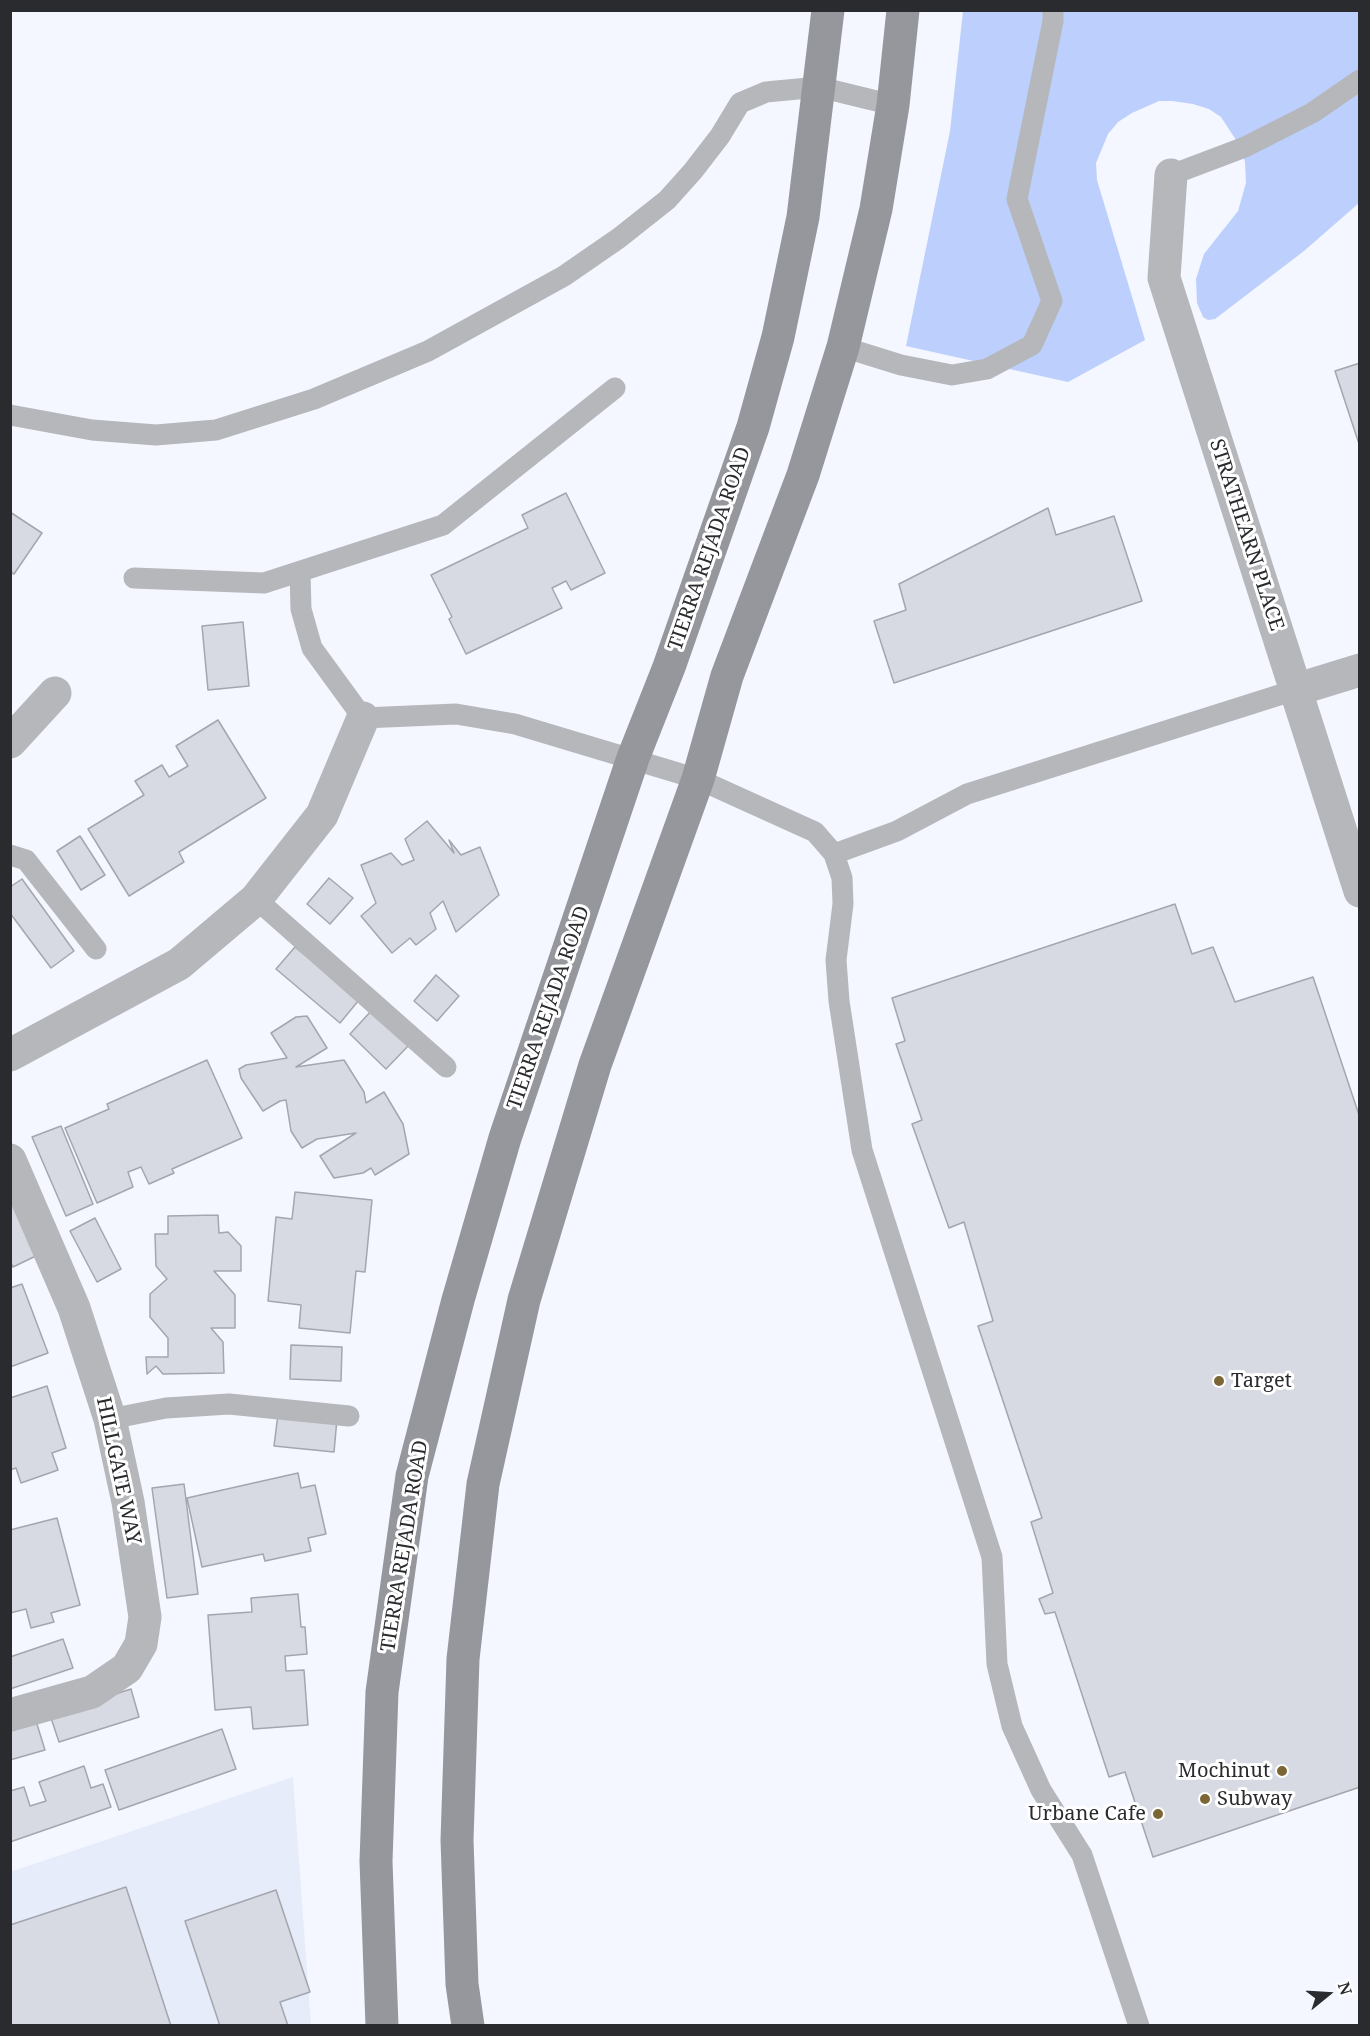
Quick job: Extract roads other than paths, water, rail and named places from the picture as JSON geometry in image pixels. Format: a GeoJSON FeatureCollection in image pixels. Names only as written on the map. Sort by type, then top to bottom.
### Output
{"type":"FeatureCollection","features":[{"type":"Feature","properties":{"kind":"main road","name":"TIERRA REJADA ROAD"},"geometry":{"type":"LineString","coordinates":[[382,2025],[375,1861],[382,1692],[412,1476],[458,1300],[505,1138],[633,758],[669,667],[753,427],[778,337],[803,218],[828,10]]}},
{"type":"Feature","properties":{"kind":"main road"},"geometry":{"type":"LineString","coordinates":[[468,2025],[462,1984],[458,1817],[463,1659],[483,1484],[524,1300],[595,1065],[698,780],[727,676],[803,475],[843,346],[876,209],[893,105],[903,10]]}},
{"type":"Feature","properties":{"kind":"street","name":"STRATHEARN PLACE"},"geometry":{"type":"LineString","coordinates":[[1171,175],[1164,278],[1359,891]]}},
{"type":"Feature","properties":{"kind":"street"},"geometry":{"type":"LineString","coordinates":[[1295,690],[1359,670]]}},
{"type":"Feature","properties":{"kind":"street"},"geometry":{"type":"LineString","coordinates":[[10,742],[54,693]]}},
{"type":"Feature","properties":{"kind":"street"},"geometry":{"type":"LineString","coordinates":[[10,1055],[179,964],[256,899],[322,815],[363,718]]}},
{"type":"Feature","properties":{"kind":"street","name":"HILLGATE WAY"},"geometry":{"type":"LineString","coordinates":[[10,1160],[74,1308],[110,1419],[128,1502],[145,1617],[141,1644],[127,1668],[92,1692],[10,1715]]}},
{"type":"Feature","properties":{"kind":"lane"},"geometry":{"type":"LineString","coordinates":[[843,346],[901,364],[952,375],[987,369],[1032,345],[1052,301],[1017,199],[1053,21],[1053,10]]}},
{"type":"Feature","properties":{"kind":"lane"},"geometry":{"type":"LineString","coordinates":[[1171,175],[1245,147],[1312,114],[1359,80]]}},
{"type":"Feature","properties":{"kind":"lane"},"geometry":{"type":"LineString","coordinates":[[10,415],[92,430],[156,435],[216,430],[314,399],[428,351],[564,276],[619,238],[667,200],[693,171],[720,136],[740,103],[766,92],[819,87],[893,105]]}},
{"type":"Feature","properties":{"kind":"lane"},"geometry":{"type":"LineString","coordinates":[[134,578],[264,583],[443,525],[615,388]]}},
{"type":"Feature","properties":{"kind":"lane"},"geometry":{"type":"LineString","coordinates":[[300,572],[301,609],[312,648],[363,718],[456,714],[515,724],[633,758],[698,780],[815,832],[834,854],[842,878],[843,904],[836,960],[839,1001],[862,1150],[992,1557],[997,1664],[1012,1726],[1041,1790],[1082,1855],[1138,2025]]}},
{"type":"Feature","properties":{"kind":"lane"},"geometry":{"type":"LineString","coordinates":[[834,854],[897,831],[967,794],[1295,690]]}},
{"type":"Feature","properties":{"kind":"lane"},"geometry":{"type":"LineString","coordinates":[[10,855],[26,860],[96,949]]}},
{"type":"Feature","properties":{"kind":"lane"},"geometry":{"type":"LineString","coordinates":[[256,899],[446,1067]]}},
{"type":"Feature","properties":{"kind":"lane"},"geometry":{"type":"LineString","coordinates":[[110,1419],[166,1408],[229,1404],[349,1416]]}},
{"type":"Feature","properties":{"kind":"place","name":"Target"},"geometry":{"type":"Point","coordinates":[1219,1381]}},
{"type":"Feature","properties":{"kind":"place","name":"Mochinut"},"geometry":{"type":"Point","coordinates":[1282,1771]}},
{"type":"Feature","properties":{"kind":"place","name":"Subway"},"geometry":{"type":"Point","coordinates":[1205,1799]}},
{"type":"Feature","properties":{"kind":"place","name":"Urbane Cafe"},"geometry":{"type":"Point","coordinates":[1158,1814]}}]}
